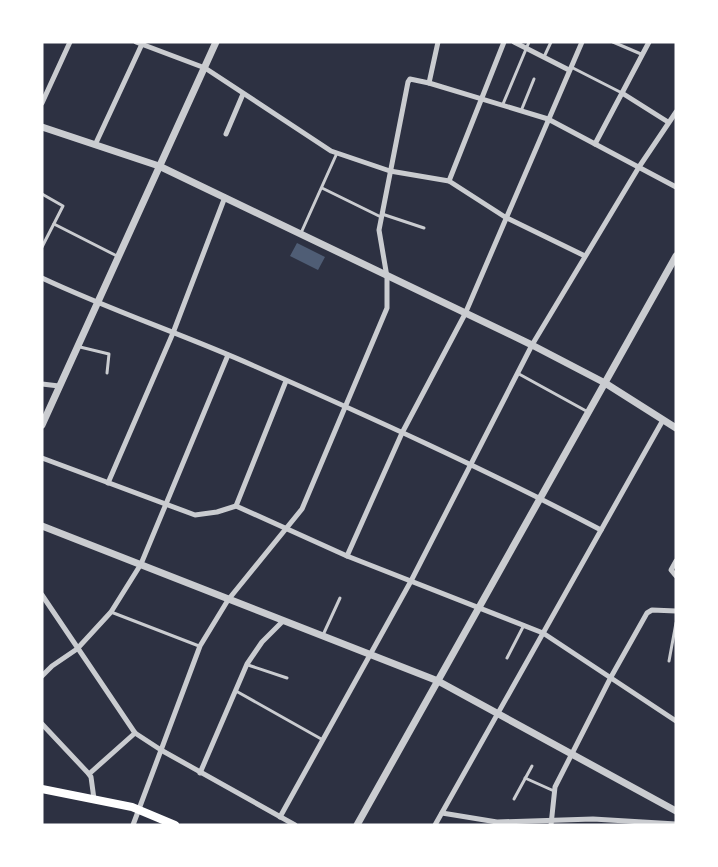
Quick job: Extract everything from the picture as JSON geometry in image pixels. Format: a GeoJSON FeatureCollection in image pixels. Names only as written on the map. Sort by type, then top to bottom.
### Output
{"type":"FeatureCollection","features":[{"type":"Feature","properties":{"kind":"main road"},"geometry":{"type":"LineString","coordinates":[[42,789],[139,809],[175,825]]}},
{"type":"Feature","properties":{"kind":"street"},"geometry":{"type":"LineString","coordinates":[[42,103],[70,42]]}},
{"type":"Feature","properties":{"kind":"street"},"geometry":{"type":"LineString","coordinates":[[42,425],[46,408],[98,304],[216,42]]}},
{"type":"Feature","properties":{"kind":"street"},"geometry":{"type":"LineString","coordinates":[[429,83],[438,42]]}},
{"type":"Feature","properties":{"kind":"street"},"geometry":{"type":"LineString","coordinates":[[449,181],[504,42]]}},
{"type":"Feature","properties":{"kind":"street"},"geometry":{"type":"LineString","coordinates":[[514,42],[527,45],[544,57],[570,68]]}},
{"type":"Feature","properties":{"kind":"street"},"geometry":{"type":"LineString","coordinates":[[347,556],[402,433],[465,314],[582,42]]}},
{"type":"Feature","properties":{"kind":"street"},"geometry":{"type":"LineString","coordinates":[[595,144],[649,42]]}},
{"type":"Feature","properties":{"kind":"street"},"geometry":{"type":"LineString","coordinates":[[95,145],[140,43],[205,68],[331,151],[390,171],[449,181],[505,217],[585,256]]}},
{"type":"Feature","properties":{"kind":"street"},"geometry":{"type":"LineString","coordinates":[[133,825],[200,646],[228,600],[302,509],[387,308],[387,277],[379,230],[410,79],[548,119],[676,187]]}},
{"type":"Feature","properties":{"kind":"street"},"geometry":{"type":"LineString","coordinates":[[622,93],[668,122]]}},
{"type":"Feature","properties":{"kind":"street"},"geometry":{"type":"LineString","coordinates":[[226,134],[243,94]]}},
{"type":"Feature","properties":{"kind":"street"},"geometry":{"type":"LineString","coordinates":[[280,817],[371,656],[532,345],[639,167],[676,112]]}},
{"type":"Feature","properties":{"kind":"street"},"geometry":{"type":"LineString","coordinates":[[42,127],[159,166],[225,197],[532,345],[605,383],[676,428]]}},
{"type":"Feature","properties":{"kind":"street"},"geometry":{"type":"LineString","coordinates":[[108,483],[173,333],[225,197]]}},
{"type":"Feature","properties":{"kind":"street"},"geometry":{"type":"LineString","coordinates":[[357,825],[676,256]]}},
{"type":"Feature","properties":{"kind":"street"},"geometry":{"type":"LineString","coordinates":[[42,278],[98,304],[228,355],[344,406],[541,498],[601,530]]}},
{"type":"Feature","properties":{"kind":"street"},"geometry":{"type":"LineString","coordinates":[[42,676],[52,666],[77,649],[111,612],[141,564],[228,355]]}},
{"type":"Feature","properties":{"kind":"street"},"geometry":{"type":"LineString","coordinates":[[236,506],[286,381]]}},
{"type":"Feature","properties":{"kind":"street"},"geometry":{"type":"LineString","coordinates":[[42,384],[59,386]]}},
{"type":"Feature","properties":{"kind":"street"},"geometry":{"type":"LineString","coordinates":[[435,825],[663,420]]}},
{"type":"Feature","properties":{"kind":"street"},"geometry":{"type":"LineString","coordinates":[[42,458],[195,515],[236,506],[347,556],[543,633],[676,721]]}},
{"type":"Feature","properties":{"kind":"street"},"geometry":{"type":"LineString","coordinates":[[42,526],[438,681],[676,811]]}},
{"type":"Feature","properties":{"kind":"street"},"geometry":{"type":"LineString","coordinates":[[676,561],[671,570],[676,576]]}},
{"type":"Feature","properties":{"kind":"street"},"geometry":{"type":"LineString","coordinates":[[42,595],[135,733],[295,825]]}},
{"type":"Feature","properties":{"kind":"street"},"geometry":{"type":"LineString","coordinates":[[551,822],[554,791],[571,753],[647,613],[652,610],[676,611]]}},
{"type":"Feature","properties":{"kind":"street"},"geometry":{"type":"LineString","coordinates":[[201,772],[247,664],[262,642],[283,621]]}},
{"type":"Feature","properties":{"kind":"street"},"geometry":{"type":"LineString","coordinates":[[42,724],[92,777],[94,799]]}},
{"type":"Feature","properties":{"kind":"street"},"geometry":{"type":"LineString","coordinates":[[89,774],[135,733]]}},
{"type":"Feature","properties":{"kind":"street"},"geometry":{"type":"LineString","coordinates":[[442,813],[497,822],[676,824]]}},
{"type":"Feature","properties":{"kind":"lane"},"geometry":{"type":"LineString","coordinates":[[544,57],[551,42]]}},
{"type":"Feature","properties":{"kind":"lane"},"geometry":{"type":"LineString","coordinates":[[613,42],[643,55]]}},
{"type":"Feature","properties":{"kind":"lane"},"geometry":{"type":"LineString","coordinates":[[503,106],[527,45]]}},
{"type":"Feature","properties":{"kind":"lane"},"geometry":{"type":"LineString","coordinates":[[570,68],[622,93]]}},
{"type":"Feature","properties":{"kind":"lane"},"geometry":{"type":"LineString","coordinates":[[521,111],[534,79]]}},
{"type":"Feature","properties":{"kind":"lane"},"geometry":{"type":"LineString","coordinates":[[301,234],[337,153]]}},
{"type":"Feature","properties":{"kind":"lane"},"geometry":{"type":"LineString","coordinates":[[322,188],[382,215],[424,228]]}},
{"type":"Feature","properties":{"kind":"lane"},"geometry":{"type":"LineString","coordinates":[[42,194],[63,206],[42,247]]}},
{"type":"Feature","properties":{"kind":"lane"},"geometry":{"type":"LineString","coordinates":[[54,224],[119,257]]}},
{"type":"Feature","properties":{"kind":"lane"},"geometry":{"type":"LineString","coordinates":[[78,347],[109,354],[107,373]]}},
{"type":"Feature","properties":{"kind":"lane"},"geometry":{"type":"LineString","coordinates":[[517,373],[588,412]]}},
{"type":"Feature","properties":{"kind":"lane"},"geometry":{"type":"LineString","coordinates":[[323,636],[340,598]]}},
{"type":"Feature","properties":{"kind":"lane"},"geometry":{"type":"LineString","coordinates":[[111,612],[200,646]]}},
{"type":"Feature","properties":{"kind":"lane"},"geometry":{"type":"LineString","coordinates":[[669,661],[676,623]]}},
{"type":"Feature","properties":{"kind":"lane"},"geometry":{"type":"LineString","coordinates":[[507,658],[524,626]]}},
{"type":"Feature","properties":{"kind":"lane"},"geometry":{"type":"LineString","coordinates":[[247,664],[287,678]]}},
{"type":"Feature","properties":{"kind":"lane"},"geometry":{"type":"LineString","coordinates":[[234,690],[323,740]]}},
{"type":"Feature","properties":{"kind":"lane"},"geometry":{"type":"LineString","coordinates":[[514,799],[532,766]]}},
{"type":"Feature","properties":{"kind":"lane"},"geometry":{"type":"LineString","coordinates":[[525,778],[554,791]]}},
{"type":"Feature","properties":{"kind":"water"},"geometry":{"type":"Polygon","coordinates":[[[297,243],[325,257],[318,270],[290,256],[297,243]]]}}]}
